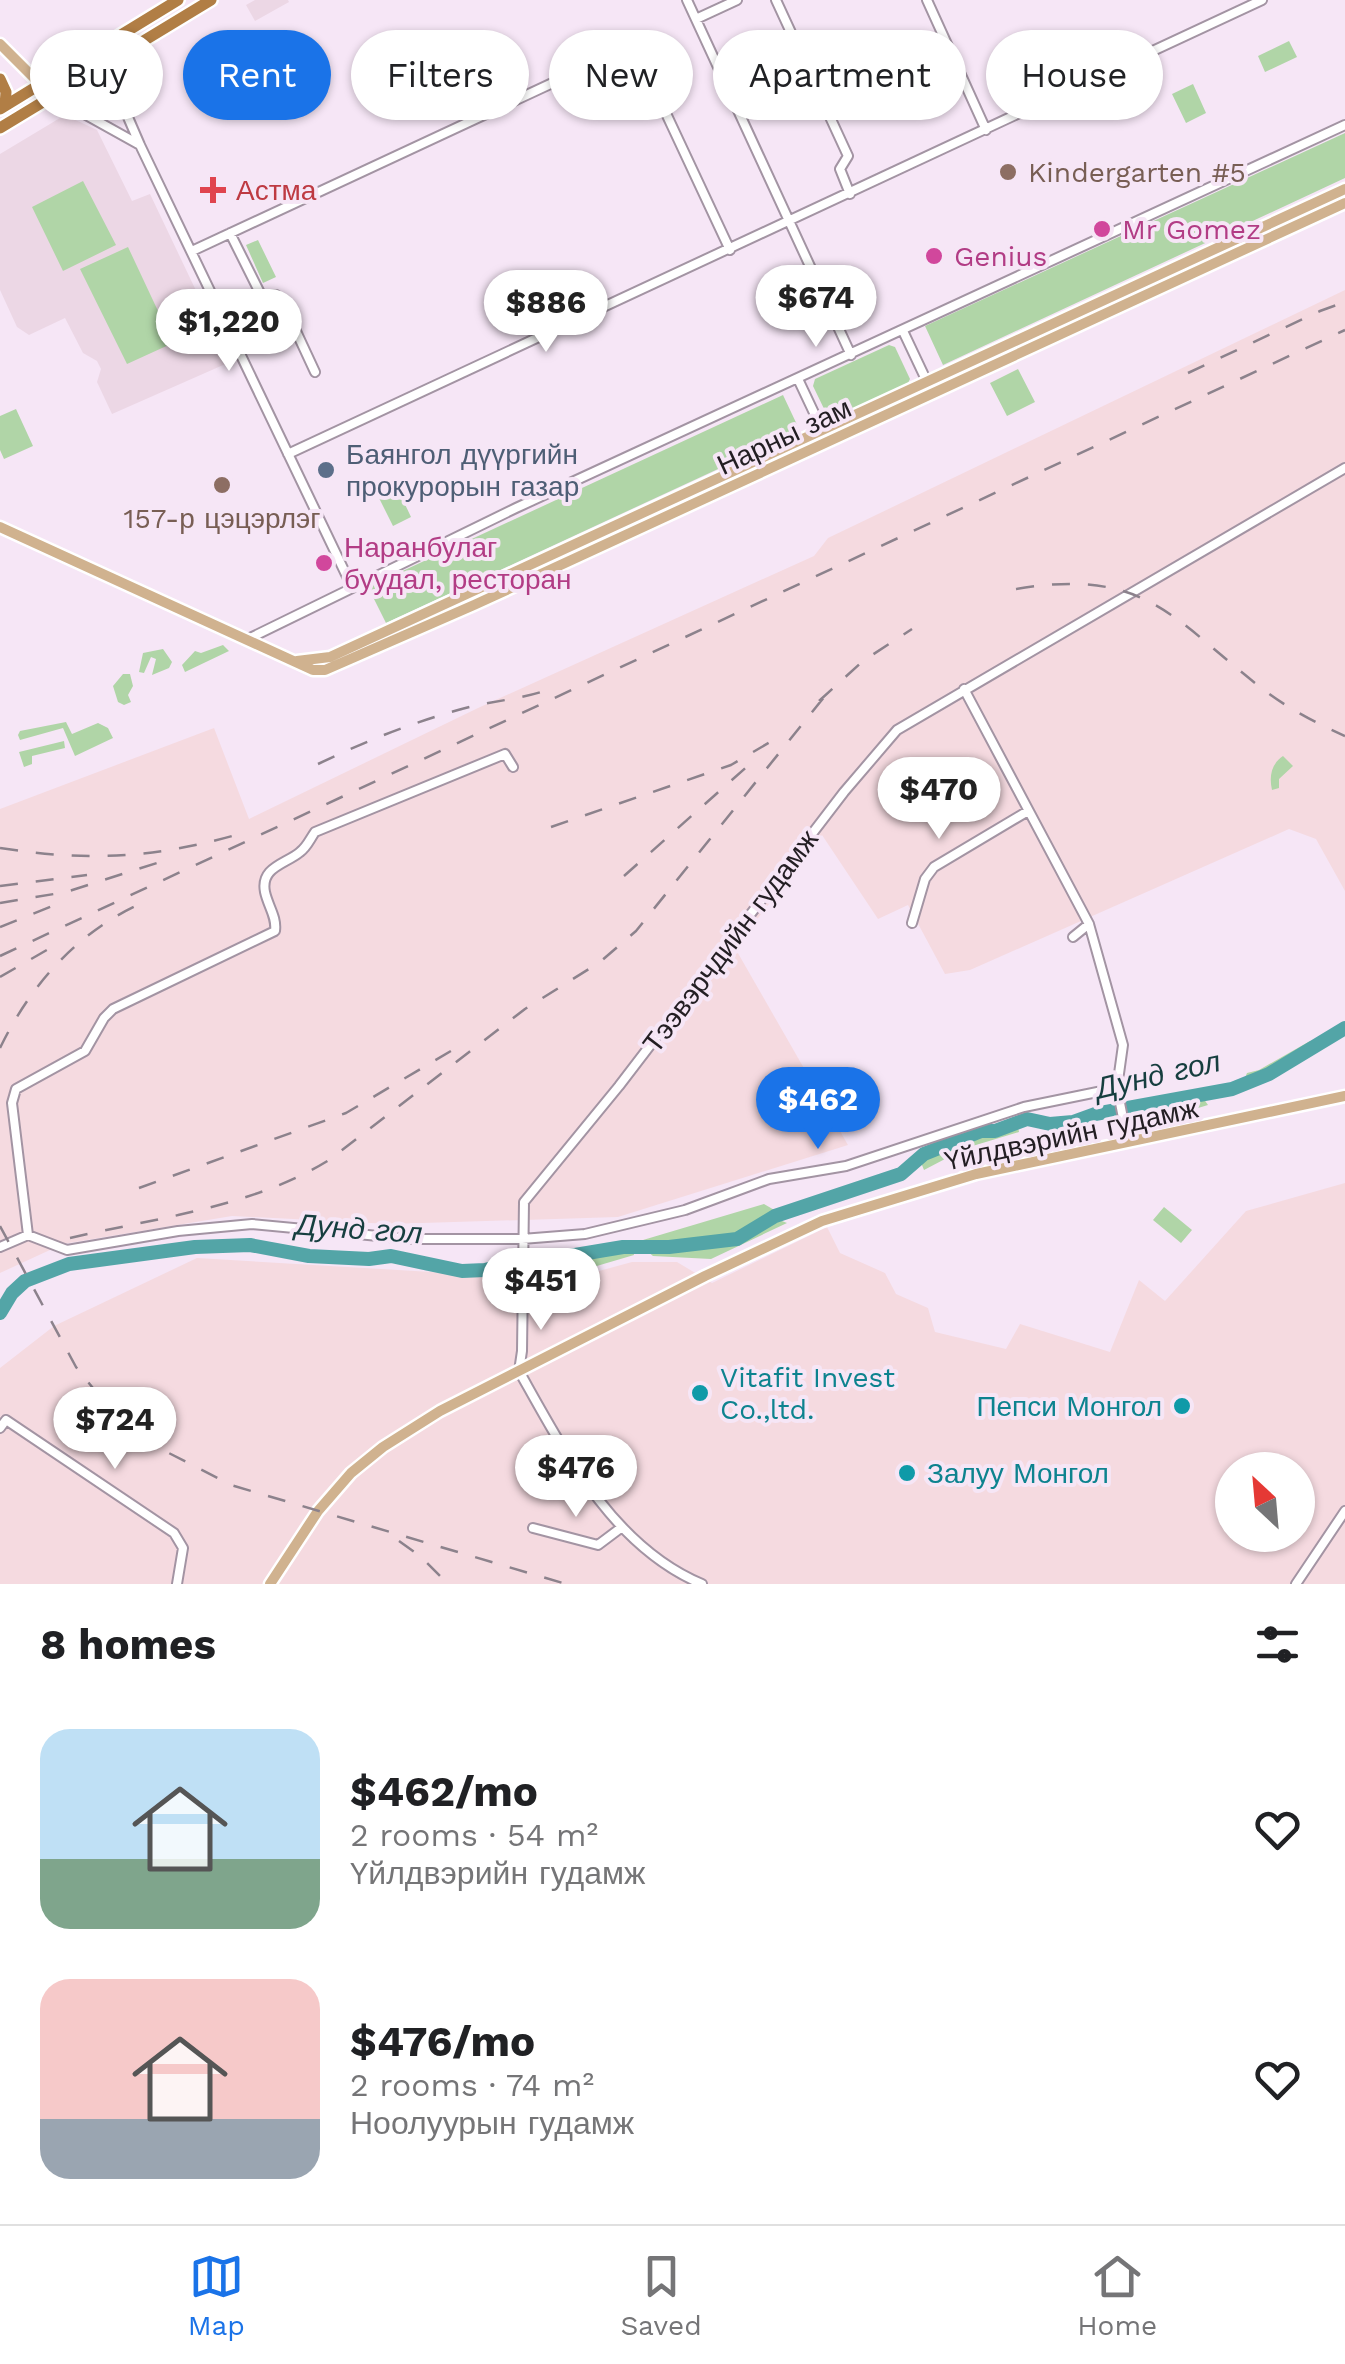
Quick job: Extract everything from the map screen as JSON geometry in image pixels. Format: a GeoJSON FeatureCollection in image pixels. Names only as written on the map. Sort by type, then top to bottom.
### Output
{"type":"FeatureCollection","features":[{"type":"Feature","properties":{"kind":"highway"},"geometry":{"type":"LineString","coordinates":[[129,30],[178,0]]}},
{"type":"Feature","properties":{"kind":"highway"},"geometry":{"type":"LineString","coordinates":[[161,30],[211,0]]}},
{"type":"Feature","properties":{"kind":"highway"},"geometry":{"type":"LineString","coordinates":[[0,80],[6,92],[2,108]]}},
{"type":"Feature","properties":{"kind":"highway"},"geometry":{"type":"LineString","coordinates":[[2,108],[30,90]]}},
{"type":"Feature","properties":{"kind":"highway"},"geometry":{"type":"LineString","coordinates":[[0,128],[30,110]]}},
{"type":"Feature","properties":{"kind":"main road"},"geometry":{"type":"LineString","coordinates":[[0,44],[30,74]]}},
{"type":"Feature","properties":{"kind":"main road","name":"Нарны зам"},"geometry":{"type":"LineString","coordinates":[[0,527],[313,670],[336,668],[1345,189]]}},
{"type":"Feature","properties":{"kind":"main road","name":"Нарны зам"},"geometry":{"type":"LineString","coordinates":[[929,387],[1345,204]]}},
{"type":"Feature","properties":{"kind":"main road","name":"Yйлдвэрийн гудамж"},"geometry":{"type":"LineString","coordinates":[[270,1584],[318,1511],[350,1473],[440,1411],[822,1221],[976,1174],[1126,1138],[1345,1096]]}},
{"type":"Feature","properties":{"kind":"street"},"geometry":{"type":"LineString","coordinates":[[687,0],[850,355]]}},
{"type":"Feature","properties":{"kind":"street"},"geometry":{"type":"LineString","coordinates":[[696,19],[737,0]]}},
{"type":"Feature","properties":{"kind":"street"},"geometry":{"type":"LineString","coordinates":[[776,0],[848,156],[840,169],[850,194]]}},
{"type":"Feature","properties":{"kind":"street"},"geometry":{"type":"LineString","coordinates":[[926,0],[986,130]]}},
{"type":"Feature","properties":{"kind":"street"},"geometry":{"type":"LineString","coordinates":[[288,454],[1262,0]]}},
{"type":"Feature","properties":{"kind":"street"},"geometry":{"type":"LineString","coordinates":[[192,251],[634,45],[730,250]]}},
{"type":"Feature","properties":{"kind":"street"},"geometry":{"type":"LineString","coordinates":[[95,120],[140,145]]}},
{"type":"Feature","properties":{"kind":"street"},"geometry":{"type":"LineString","coordinates":[[129,120],[352,588]]}},
{"type":"Feature","properties":{"kind":"street"},"geometry":{"type":"LineString","coordinates":[[248,639],[516,508],[1345,126]]}},
{"type":"Feature","properties":{"kind":"street"},"geometry":{"type":"LineString","coordinates":[[230,234],[262,297],[276,295],[282,301],[316,372]]}},
{"type":"Feature","properties":{"kind":"street"},"geometry":{"type":"LineString","coordinates":[[902,331],[929,387]]}},
{"type":"Feature","properties":{"kind":"street"},"geometry":{"type":"LineString","coordinates":[[798,379],[825,436]]}},
{"type":"Feature","properties":{"kind":"street","name":"Тээвэрчдийн гудамж"},"geometry":{"type":"LineString","coordinates":[[519,1371],[524,1202],[896,730],[1345,468]]}},
{"type":"Feature","properties":{"kind":"street"},"geometry":{"type":"LineString","coordinates":[[964,689],[1089,924],[1124,1045],[1118,1091],[1126,1138]]}},
{"type":"Feature","properties":{"kind":"street"},"geometry":{"type":"LineString","coordinates":[[28,1235],[12,1103],[16,1090],[86,1052],[113,1009],[275,931],[277,924],[264,880],[269,871],[305,848],[315,832],[505,754],[513,767]]}},
{"type":"Feature","properties":{"kind":"street"},"geometry":{"type":"LineString","coordinates":[[912,924],[925,879],[934,867],[1028,811]]}},
{"type":"Feature","properties":{"kind":"street"},"geometry":{"type":"LineString","coordinates":[[1073,937],[1089,924]]}},
{"type":"Feature","properties":{"kind":"street"},"geometry":{"type":"LineString","coordinates":[[0,1247],[28,1235],[67,1250],[178,1231],[252,1224],[398,1239],[522,1242],[585,1234],[684,1210],[769,1179],[846,1166],[1024,1106],[1118,1091]]}},
{"type":"Feature","properties":{"kind":"street"},"geometry":{"type":"LineString","coordinates":[[519,1371],[548,1423],[622,1527],[656,1558],[702,1584]]}},
{"type":"Feature","properties":{"kind":"street"},"geometry":{"type":"LineString","coordinates":[[0,1428],[6,1420],[174,1533],[183,1548],[177,1584]]}},
{"type":"Feature","properties":{"kind":"street"},"geometry":{"type":"LineString","coordinates":[[1296,1584],[1345,1510]]}},
{"type":"Feature","properties":{"kind":"street"},"geometry":{"type":"LineString","coordinates":[[533,1528],[598,1545],[622,1527]]}},
{"type":"Feature","properties":{"kind":"shaded area"},"geometry":{"type":"Polygon","coordinates":[[[255,0],[289,2],[255,21],[246,5],[255,0]]]}},
{"type":"Feature","properties":{"kind":"shaded area"},"geometry":{"type":"Polygon","coordinates":[[[57,120],[76,120],[97,130],[132,201],[150,194],[230,362],[112,414],[97,382],[101,369],[97,361],[83,353],[65,318],[29,335],[17,327],[0,290],[0,154],[57,120]]]}},
{"type":"Feature","properties":{"kind":"shaded area"},"geometry":{"type":"Polygon","coordinates":[[[1345,290],[1345,891],[1316,839],[1289,829],[970,970],[945,974],[908,905],[878,919],[822,835],[735,948],[848,1145],[618,1217],[390,1224],[232,1216],[63,1244],[0,1273],[0,809],[214,728],[249,819],[478,708],[814,556],[828,538],[1345,290]]]}},
{"type":"Feature","properties":{"kind":"shaded area"},"geometry":{"type":"Polygon","coordinates":[[[1345,1183],[1345,1584],[0,1584],[0,1368],[54,1326],[197,1258],[566,1280],[632,1262],[677,1262],[712,1283],[827,1227],[840,1253],[885,1273],[896,1294],[928,1308],[935,1332],[1006,1349],[1020,1324],[1110,1352],[1139,1280],[1165,1301],[1246,1211],[1345,1183]]]}},
{"type":"Feature","properties":{"kind":"green space"},"geometry":{"type":"Polygon","coordinates":[[[1289,41],[1297,57],[1265,72],[1258,56],[1289,41]]]}},
{"type":"Feature","properties":{"kind":"green space"},"geometry":{"type":"Polygon","coordinates":[[[1193,84],[1206,113],[1186,123],[1172,94],[1193,84]]]}},
{"type":"Feature","properties":{"kind":"green space"},"geometry":{"type":"Polygon","coordinates":[[[1345,133],[1345,178],[943,365],[925,326],[1345,133]]]}},
{"type":"Feature","properties":{"kind":"green space"},"geometry":{"type":"Polygon","coordinates":[[[83,181],[116,245],[63,271],[32,207],[83,181]]]}},
{"type":"Feature","properties":{"kind":"green space"},"geometry":{"type":"Polygon","coordinates":[[[258,240],[276,277],[263,283],[246,245],[258,240]]]}},
{"type":"Feature","properties":{"kind":"green space"},"geometry":{"type":"Polygon","coordinates":[[[128,247],[173,343],[127,364],[80,269],[128,247]]]}},
{"type":"Feature","properties":{"kind":"green space"},"geometry":{"type":"Polygon","coordinates":[[[889,345],[895,347],[910,379],[907,385],[834,419],[828,417],[813,386],[815,379],[889,345]]]}},
{"type":"Feature","properties":{"kind":"green space"},"geometry":{"type":"Polygon","coordinates":[[[1018,369],[1035,402],[1007,416],[990,383],[1018,369]]]}},
{"type":"Feature","properties":{"kind":"green space"},"geometry":{"type":"Polygon","coordinates":[[[783,395],[800,431],[386,623],[368,587],[783,395]]]}},
{"type":"Feature","properties":{"kind":"green space"},"geometry":{"type":"Polygon","coordinates":[[[16,409],[33,446],[4,459],[0,450],[0,416],[16,409]]]}},
{"type":"Feature","properties":{"kind":"green space"},"geometry":{"type":"Polygon","coordinates":[[[394,481],[411,517],[393,526],[375,490],[394,481]]]}},
{"type":"Feature","properties":{"kind":"green space"},"geometry":{"type":"Polygon","coordinates":[[[223,645],[229,651],[185,672],[182,665],[195,651],[201,653],[223,645]]]}},
{"type":"Feature","properties":{"kind":"green space"},"geometry":{"type":"Polygon","coordinates":[[[163,649],[172,662],[169,668],[152,675],[156,659],[151,657],[144,673],[139,672],[143,653],[163,649]]]}},
{"type":"Feature","properties":{"kind":"green space"},"geometry":{"type":"Polygon","coordinates":[[[123,674],[130,674],[133,686],[128,695],[131,702],[124,705],[118,702],[113,686],[123,674]]]}},
{"type":"Feature","properties":{"kind":"green space"},"geometry":{"type":"Polygon","coordinates":[[[66,722],[72,734],[98,723],[108,728],[113,738],[75,756],[63,728],[20,740],[18,735],[20,731],[66,722]]]}},
{"type":"Feature","properties":{"kind":"green space"},"geometry":{"type":"Polygon","coordinates":[[[64,741],[65,748],[32,756],[32,764],[24,767],[19,752],[64,741]]]}},
{"type":"Feature","properties":{"kind":"green space"},"geometry":{"type":"Polygon","coordinates":[[[1283,756],[1293,766],[1279,779],[1279,788],[1272,790],[1272,771],[1283,756]]]}},
{"type":"Feature","properties":{"kind":"green space"},"geometry":{"type":"Polygon","coordinates":[[[1315,1041],[1315,1045],[1243,1083],[1247,1073],[1315,1041]]]}},
{"type":"Feature","properties":{"kind":"green space"},"geometry":{"type":"Polygon","coordinates":[[[1203,1098],[1208,1105],[1155,1121],[1155,1111],[1203,1098]]]}},
{"type":"Feature","properties":{"kind":"green space"},"geometry":{"type":"Polygon","coordinates":[[[1018,1127],[1019,1132],[966,1148],[924,1170],[920,1160],[968,1140],[1018,1127]]]}},
{"type":"Feature","properties":{"kind":"green space"},"geometry":{"type":"Polygon","coordinates":[[[764,1204],[776,1211],[729,1235],[697,1242],[643,1240],[764,1204]]]}},
{"type":"Feature","properties":{"kind":"green space"},"geometry":{"type":"Polygon","coordinates":[[[1164,1207],[1192,1230],[1181,1243],[1153,1220],[1164,1207]]]}},
{"type":"Feature","properties":{"kind":"green space"},"geometry":{"type":"Polygon","coordinates":[[[777,1219],[787,1223],[711,1259],[653,1256],[647,1251],[715,1245],[747,1235],[777,1219]]]}},
{"type":"Feature","properties":{"kind":"green space"},"geometry":{"type":"Polygon","coordinates":[[[633,1249],[634,1255],[573,1273],[575,1262],[633,1249]]]}},
{"type":"Feature","properties":{"kind":"waterway","name":"Дунд гол"},"geometry":{"type":"LineString","coordinates":[[0,1313],[25,1281],[69,1264],[195,1247],[250,1245],[309,1256],[391,1256],[462,1271],[623,1247],[669,1247],[737,1239],[775,1216],[901,1174],[924,1154],[981,1131],[995,1131],[1027,1119],[1050,1124],[1073,1122],[1095,1114],[1232,1089],[1269,1074],[1345,1028]]}},
{"type":"Feature","properties":{"kind":"railway"},"geometry":{"type":"LineString","coordinates":[[1188,373],[1345,302]]}},
{"type":"Feature","properties":{"kind":"railway"},"geometry":{"type":"LineString","coordinates":[[0,956],[1345,330]]}},
{"type":"Feature","properties":{"kind":"railway"},"geometry":{"type":"LineString","coordinates":[[1016,589],[1060,584],[1097,586],[1155,605],[1264,690],[1345,736]]}},
{"type":"Feature","properties":{"kind":"railway"},"geometry":{"type":"LineString","coordinates":[[819,701],[863,661],[912,629]]}},
{"type":"Feature","properties":{"kind":"railway"},"geometry":{"type":"LineString","coordinates":[[318,764],[422,721],[550,689]]}},
{"type":"Feature","properties":{"kind":"railway"},"geometry":{"type":"LineString","coordinates":[[70,1238],[236,1200],[300,1176],[329,1160],[525,1009],[600,962],[636,931],[829,691]]}},
{"type":"Feature","properties":{"kind":"railway"},"geometry":{"type":"LineString","coordinates":[[551,827],[731,765],[782,735]]}},
{"type":"Feature","properties":{"kind":"railway"},"geometry":{"type":"LineString","coordinates":[[624,876],[751,763]]}},
{"type":"Feature","properties":{"kind":"railway"},"geometry":{"type":"LineString","coordinates":[[0,848],[117,856],[232,836]]}},
{"type":"Feature","properties":{"kind":"railway"},"geometry":{"type":"LineString","coordinates":[[0,903],[66,892],[160,862]]}},
{"type":"Feature","properties":{"kind":"railway"},"geometry":{"type":"LineString","coordinates":[[0,886],[87,875]]}},
{"type":"Feature","properties":{"kind":"railway"},"geometry":{"type":"LineString","coordinates":[[0,927],[60,903]]}},
{"type":"Feature","properties":{"kind":"railway"},"geometry":{"type":"LineString","coordinates":[[0,1048],[26,1003],[57,964],[95,930],[140,904]]}},
{"type":"Feature","properties":{"kind":"railway"},"geometry":{"type":"LineString","coordinates":[[0,977],[52,947]]}},
{"type":"Feature","properties":{"kind":"railway"},"geometry":{"type":"LineString","coordinates":[[139,1188],[346,1113],[456,1048]]}},
{"type":"Feature","properties":{"kind":"railway"},"geometry":{"type":"LineString","coordinates":[[0,1226],[76,1367],[101,1398],[163,1450],[231,1485],[566,1584]]}},
{"type":"Feature","properties":{"kind":"railway"},"geometry":{"type":"LineString","coordinates":[[399,1541],[448,1584]]}},
{"type":"Feature","properties":{"kind":"place","name":"Kindergarten #5"},"geometry":{"type":"Point","coordinates":[1008,172]}},
{"type":"Feature","properties":{"kind":"place","name":"Астма"},"geometry":{"type":"Point","coordinates":[213,190]}},
{"type":"Feature","properties":{"kind":"place","name":"Mr Gomez"},"geometry":{"type":"Point","coordinates":[1102,229]}},
{"type":"Feature","properties":{"kind":"place","name":"Genius"},"geometry":{"type":"Point","coordinates":[934,256]}},
{"type":"Feature","properties":{"kind":"place","name":"Баянгол дүүргийн прокурорын газар"},"geometry":{"type":"Point","coordinates":[326,470]}},
{"type":"Feature","properties":{"kind":"place","name":"157-р цэцэрлэг"},"geometry":{"type":"Point","coordinates":[222,485]}},
{"type":"Feature","properties":{"kind":"place","name":"Наранбулаг буудал, ресторан"},"geometry":{"type":"Point","coordinates":[324,563]}},
{"type":"Feature","properties":{"kind":"place","name":"Vitafit Invest Co.,ltd."},"geometry":{"type":"Point","coordinates":[700,1393]}},
{"type":"Feature","properties":{"kind":"place","name":"Пепси Монгол"},"geometry":{"type":"Point","coordinates":[1182,1406]}},
{"type":"Feature","properties":{"kind":"place","name":"Залуу Монгол"},"geometry":{"type":"Point","coordinates":[907,1473]}}]}
